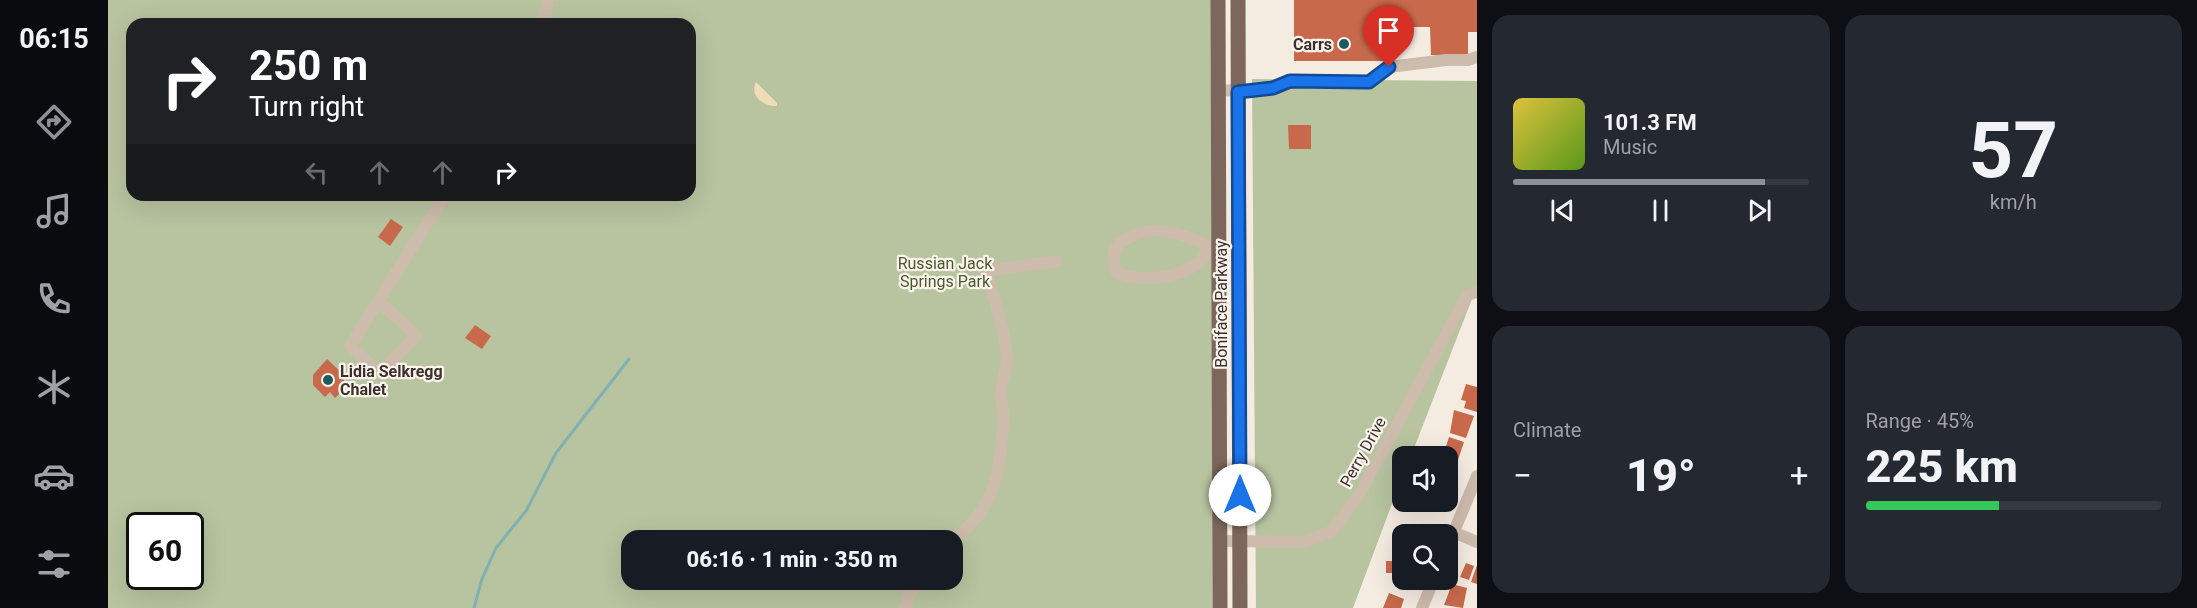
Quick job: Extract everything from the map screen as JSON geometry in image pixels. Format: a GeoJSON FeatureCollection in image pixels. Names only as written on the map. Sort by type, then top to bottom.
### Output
{"type":"FeatureCollection","features":[{"type":"Feature","properties":{"kind":"main road","name":"Boniface Parkway"},"geometry":{"type":"LineString","coordinates":[[1218,0],[1214,248],[1220,608]]}},
{"type":"Feature","properties":{"kind":"main road","name":"Boniface Parkway"},"geometry":{"type":"LineString","coordinates":[[1238,0],[1240,608]]}},
{"type":"Feature","properties":{"kind":"street"},"geometry":{"type":"LineString","coordinates":[[544,18],[549,0]]}},
{"type":"Feature","properties":{"kind":"street"},"geometry":{"type":"LineString","coordinates":[[1218,92],[1273,88],[1290,81],[1369,82],[1389,67],[1446,60],[1468,60],[1477,57]]}},
{"type":"Feature","properties":{"kind":"street"},"geometry":{"type":"LineString","coordinates":[[380,297],[417,336],[379,373],[350,346],[380,297],[441,201]]}},
{"type":"Feature","properties":{"kind":"street"},"geometry":{"type":"LineString","coordinates":[[1145,230],[1170,232],[1214,248],[1204,259],[1186,268],[1149,279],[1117,273],[1113,264],[1113,252],[1119,243],[1145,230]]}},
{"type":"Feature","properties":{"kind":"street"},"geometry":{"type":"LineString","coordinates":[[963,534],[977,521],[999,471],[1003,449],[1004,409],[1000,393],[1007,357],[1003,326],[985,271],[1057,261]]}},
{"type":"Feature","properties":{"kind":"street","name":"Perry Drive"},"geometry":{"type":"LineString","coordinates":[[1220,541],[1305,542],[1332,531],[1359,495],[1467,295],[1477,292]]}},
{"type":"Feature","properties":{"kind":"street"},"geometry":{"type":"LineString","coordinates":[[1456,524],[1477,476]]}},
{"type":"Feature","properties":{"kind":"street"},"geometry":{"type":"LineString","coordinates":[[1458,534],[1477,542]]}},
{"type":"Feature","properties":{"kind":"street"},"geometry":{"type":"LineString","coordinates":[[905,608],[909,595],[913,590]]}},
{"type":"Feature","properties":{"kind":"street"},"geometry":{"type":"LineString","coordinates":[[1422,608],[1429,590]]}},
{"type":"Feature","properties":{"kind":"green space","name":"Russian Jack Springs Park"},"geometry":{"type":"Polygon","coordinates":[[[108,0],[1212,0],[1212,608],[108,608],[108,0]]]}},
{"type":"Feature","properties":{"kind":"green space"},"geometry":{"type":"Polygon","coordinates":[[[1252,79],[1477,81],[1477,286],[1415,446],[1392,446],[1392,504],[1353,608],[1256,608],[1252,79]]]}},
{"type":"Feature","properties":{"kind":"sand"},"geometry":{"type":"Polygon","coordinates":[[[756,82],[777,103],[777,106],[767,105],[759,100],[754,92],[756,82]]]}},
{"type":"Feature","properties":{"kind":"building","name":"Carrs"},"geometry":{"type":"Polygon","coordinates":[[[1294,0],[1477,0],[1477,32],[1468,32],[1468,55],[1431,55],[1430,27],[1393,27],[1393,61],[1294,61],[1294,0]]]}},
{"type":"Feature","properties":{"kind":"building"},"geometry":{"type":"Polygon","coordinates":[[[1288,125],[1311,125],[1311,149],[1289,149],[1288,125]]]}},
{"type":"Feature","properties":{"kind":"building"},"geometry":{"type":"Polygon","coordinates":[[[391,219],[403,227],[390,246],[378,237],[391,219]]]}},
{"type":"Feature","properties":{"kind":"building"},"geometry":{"type":"Polygon","coordinates":[[[475,325],[491,336],[482,349],[465,338],[475,325]]]}},
{"type":"Feature","properties":{"kind":"building","name":"Lidia Selkregg Chalet"},"geometry":{"type":"Polygon","coordinates":[[[327,359],[344,375],[344,389],[335,398],[330,392],[325,397],[313,385],[313,375],[327,359]]]}},
{"type":"Feature","properties":{"kind":"building"},"geometry":{"type":"Polygon","coordinates":[[[1466,384],[1477,387],[1477,412],[1464,408],[1466,401],[1461,400],[1466,384]]]}},
{"type":"Feature","properties":{"kind":"building"},"geometry":{"type":"Polygon","coordinates":[[[1454,410],[1474,416],[1466,438],[1450,433],[1454,410]]]}},
{"type":"Feature","properties":{"kind":"building"},"geometry":{"type":"Polygon","coordinates":[[[1449,437],[1464,442],[1458,460],[1458,446],[1446,446],[1449,437]]]}},
{"type":"Feature","properties":{"kind":"building"},"geometry":{"type":"Polygon","coordinates":[[[1386,561],[1392,561],[1392,573],[1386,573],[1386,561]]]}},
{"type":"Feature","properties":{"kind":"building"},"geometry":{"type":"Polygon","coordinates":[[[1466,563],[1474,566],[1469,580],[1460,577],[1466,563]]]}},
{"type":"Feature","properties":{"kind":"building"},"geometry":{"type":"Polygon","coordinates":[[[1477,565],[1477,584],[1471,582],[1477,565]]]}},
{"type":"Feature","properties":{"kind":"building"},"geometry":{"type":"Polygon","coordinates":[[[1458,586],[1467,588],[1463,608],[1444,605],[1450,590],[1458,590],[1458,586]]]}},
{"type":"Feature","properties":{"kind":"building"},"geometry":{"type":"Polygon","coordinates":[[[1389,593],[1404,599],[1401,608],[1383,608],[1389,593]]]}},
{"type":"Feature","properties":{"kind":"waterway"},"geometry":{"type":"LineString","coordinates":[[474,608],[482,579],[496,548],[526,511],[556,453],[629,359]]}},
{"type":"Feature","properties":{"kind":"place","name":"Carrs"},"geometry":{"type":"Point","coordinates":[1344,44]}},
{"type":"Feature","properties":{"kind":"place","name":"Lidia Selkregg Chalet"},"geometry":{"type":"Point","coordinates":[328,380]}},
{"type":"Feature","properties":{"kind":"route"},"geometry":{"type":"LineString","coordinates":[[1240,495],[1238,92],[1273,88],[1290,81],[1369,82],[1389,67]]}}]}
